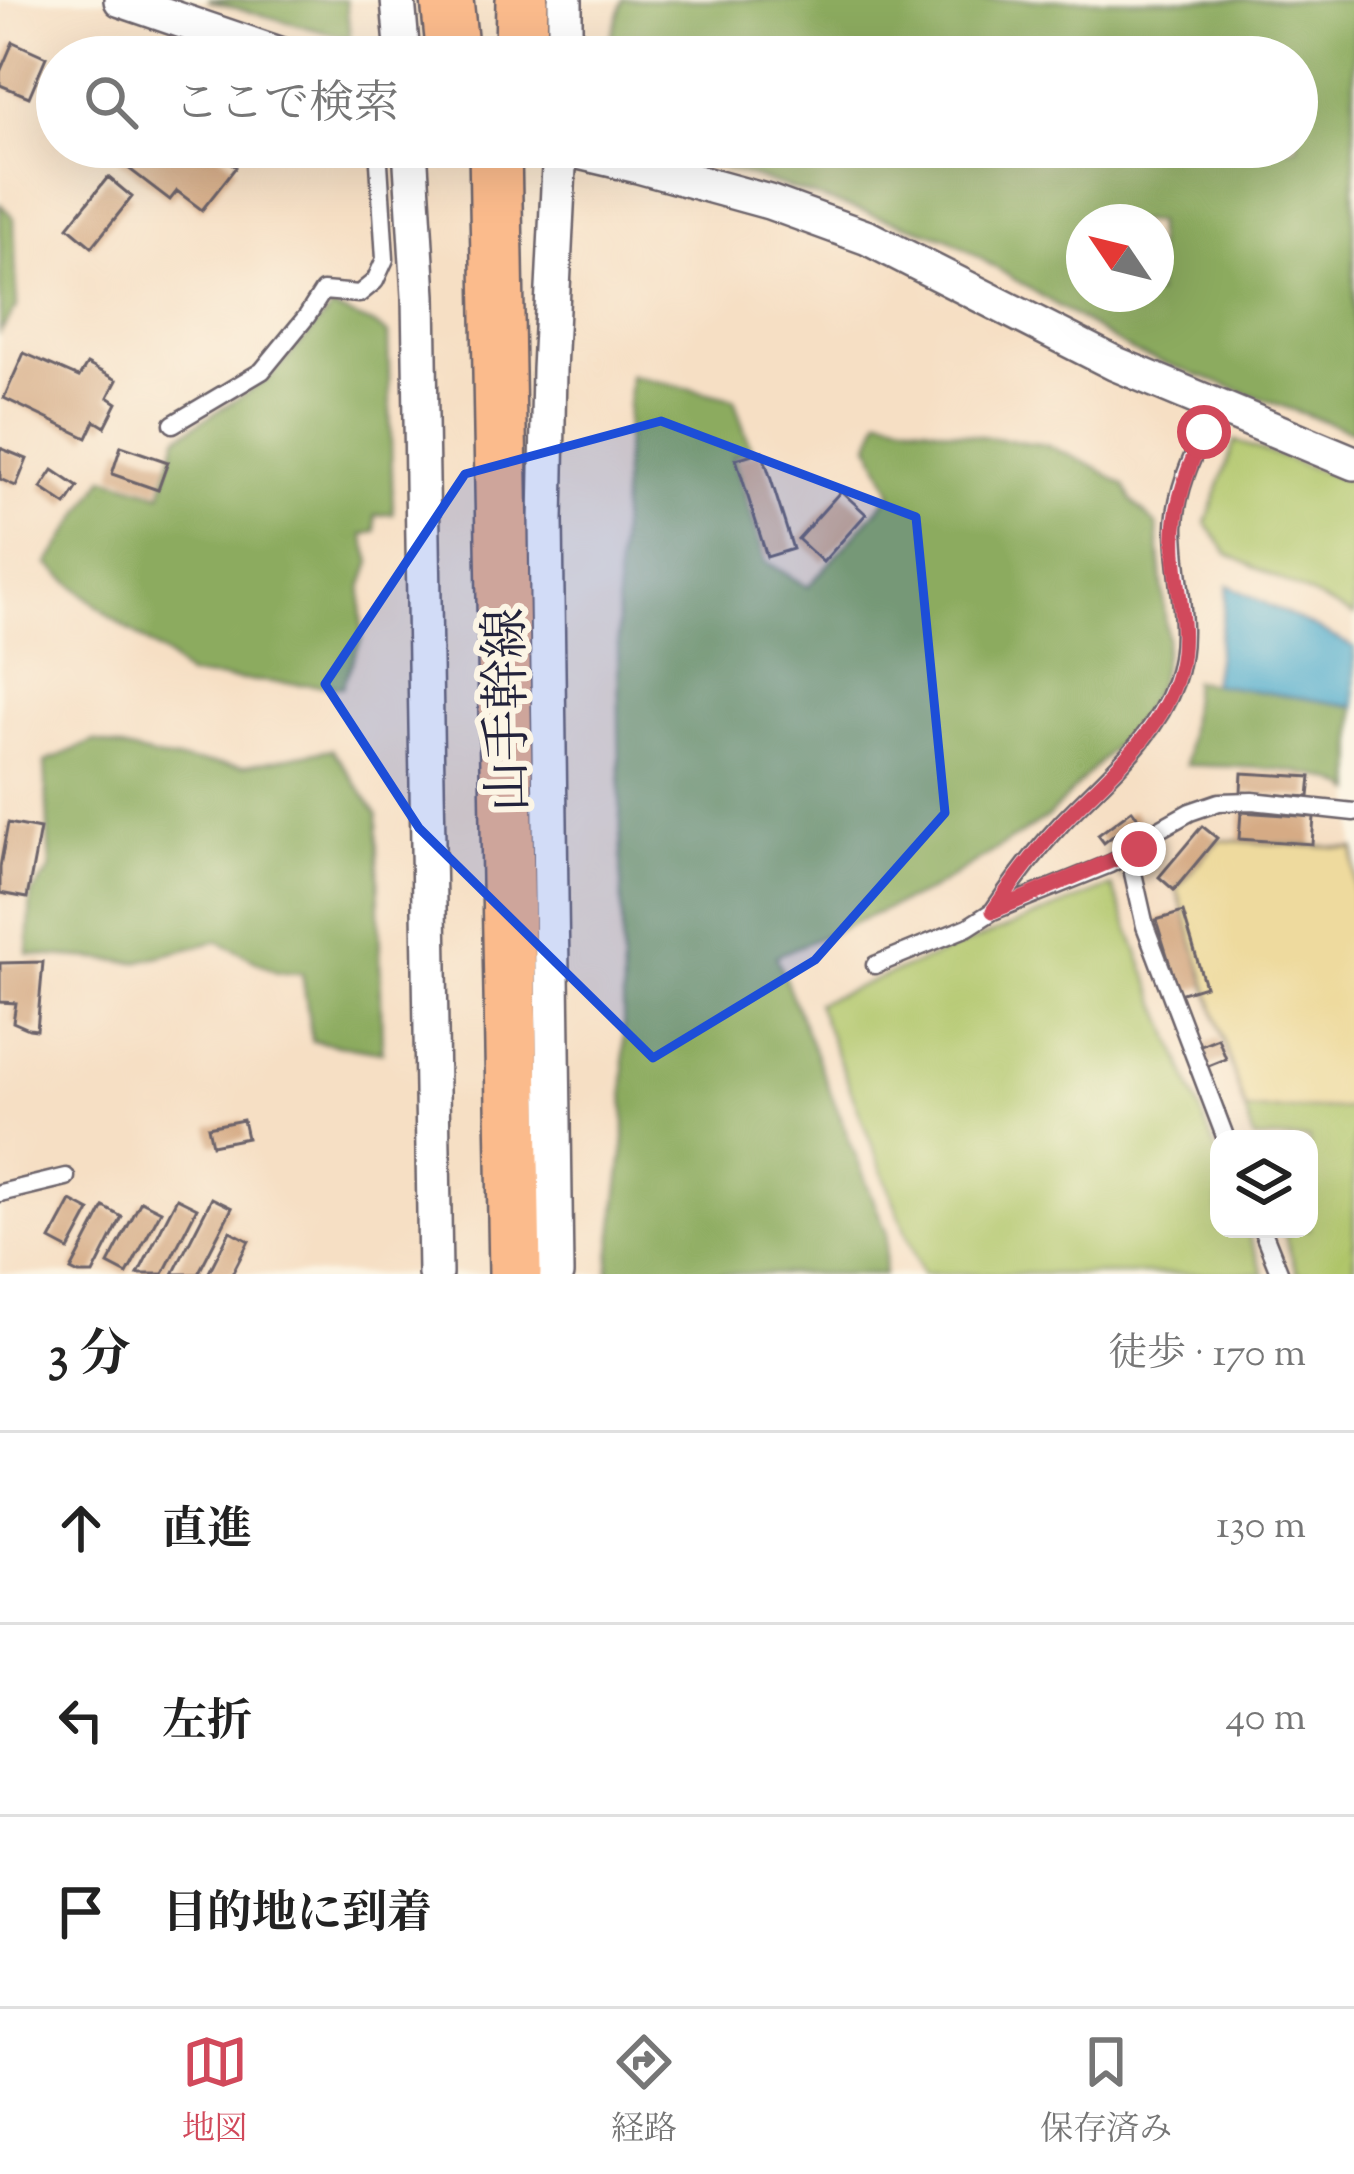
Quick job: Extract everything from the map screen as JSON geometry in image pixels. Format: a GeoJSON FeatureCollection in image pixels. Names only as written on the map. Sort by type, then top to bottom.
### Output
{"type":"FeatureCollection","features":[{"type":"Feature","properties":{"kind":"main road"},"geometry":{"type":"LineString","coordinates":[[479,36],[492,0]]}},
{"type":"Feature","properties":{"kind":"main road"},"geometry":{"type":"LineString","coordinates":[[484,36],[522,0]]}},
{"type":"Feature","properties":{"kind":"main road"},"geometry":{"type":"LineString","coordinates":[[472,168],[493,214]]}},
{"type":"Feature","properties":{"kind":"main road","name":"山手幹線"},"geometry":{"type":"LineString","coordinates":[[494,168],[515,1274]]}},
{"type":"Feature","properties":{"kind":"main road"},"geometry":{"type":"LineString","coordinates":[[502,564],[493,214],[510,168]]}},
{"type":"Feature","properties":{"kind":"street"},"geometry":{"type":"LineString","coordinates":[[121,0],[226,36]]}},
{"type":"Feature","properties":{"kind":"street"},"geometry":{"type":"LineString","coordinates":[[398,0],[401,36]]}},
{"type":"Feature","properties":{"kind":"street"},"geometry":{"type":"LineString","coordinates":[[565,0],[565,36]]}},
{"type":"Feature","properties":{"kind":"street"},"geometry":{"type":"LineString","coordinates":[[411,168],[419,296],[435,1274]]}},
{"type":"Feature","properties":{"kind":"street"},"geometry":{"type":"LineString","coordinates":[[556,1274],[546,521],[558,168]]}},
{"type":"Feature","properties":{"kind":"street"},"geometry":{"type":"LineString","coordinates":[[645,168],[769,202],[868,238],[1116,364],[1354,463]]}},
{"type":"Feature","properties":{"kind":"lane"},"geometry":{"type":"LineString","coordinates":[[173,424],[262,370],[323,291],[359,294],[375,281],[385,259],[379,168]]}},
{"type":"Feature","properties":{"kind":"lane"},"geometry":{"type":"LineString","coordinates":[[993,911],[1025,863],[1152,729],[1167,702],[1184,649],[1175,522],[1184,480],[1216,405]]}},
{"type":"Feature","properties":{"kind":"lane"},"geometry":{"type":"LineString","coordinates":[[875,964],[1139,849],[1156,831],[1219,802],[1252,800],[1354,812]]}},
{"type":"Feature","properties":{"kind":"lane"},"geometry":{"type":"LineString","coordinates":[[1139,849],[1133,874],[1144,926],[1223,1130]]}},
{"type":"Feature","properties":{"kind":"lane"},"geometry":{"type":"LineString","coordinates":[[0,1193],[66,1177]]}},
{"type":"Feature","properties":{"kind":"lane"},"geometry":{"type":"LineString","coordinates":[[1266,1238],[1280,1274]]}},
{"type":"Feature","properties":{"kind":"highlighted area"},"geometry":{"type":"Polygon","coordinates":[[[661,421],[916,517],[945,813],[815,960],[653,1058],[419,828],[325,684],[465,474],[661,421]]]}},
{"type":"Feature","properties":{"kind":"green space"},"geometry":{"type":"Polygon","coordinates":[[[207,0],[346,0],[350,36],[207,0]]]}},
{"type":"Feature","properties":{"kind":"green space"},"geometry":{"type":"Polygon","coordinates":[[[623,0],[1354,0],[1354,432],[1133,352],[1068,312],[1174,312],[1174,204],[1066,204],[1066,311],[947,238],[725,168],[1318,168],[1318,36],[612,36],[623,0]]]}},
{"type":"Feature","properties":{"kind":"green space"},"geometry":{"type":"Polygon","coordinates":[[[0,204],[14,218],[17,307],[0,332],[0,204]]]}},
{"type":"Feature","properties":{"kind":"green space"},"geometry":{"type":"Polygon","coordinates":[[[332,308],[388,334],[393,514],[375,515],[376,531],[363,535],[371,562],[362,588],[361,640],[342,687],[187,676],[48,564],[105,477],[161,494],[177,437],[270,378],[332,308]]]}},
{"type":"Feature","properties":{"kind":"green space"},"geometry":{"type":"Polygon","coordinates":[[[630,375],[734,399],[751,450],[733,457],[765,561],[808,587],[892,493],[870,444],[880,417],[1046,445],[1125,486],[1132,501],[1157,526],[1167,638],[1159,683],[1134,725],[1048,817],[931,890],[776,956],[887,1234],[884,1274],[608,1274],[625,1138],[617,575],[630,375]]]}},
{"type":"Feature","properties":{"kind":"green space"},"geometry":{"type":"Polygon","coordinates":[[[1235,441],[1354,483],[1354,616],[1228,554],[1206,523],[1235,441]]]}},
{"type":"Feature","properties":{"kind":"green space"},"geometry":{"type":"Polygon","coordinates":[[[1193,681],[1354,706],[1354,792],[1298,772],[1186,765],[1193,681]]]}},
{"type":"Feature","properties":{"kind":"green space"},"geometry":{"type":"Polygon","coordinates":[[[94,741],[165,759],[242,766],[332,749],[377,814],[382,1052],[312,1041],[302,973],[277,972],[218,941],[136,962],[28,954],[31,894],[50,870],[45,762],[94,741]]]}},
{"type":"Feature","properties":{"kind":"green space"},"geometry":{"type":"Polygon","coordinates":[[[1219,840],[1354,849],[1354,1274],[1297,1274],[1286,1238],[1318,1238],[1318,1130],[1251,1130],[1177,889],[1219,840]]]}},
{"type":"Feature","properties":{"kind":"green space"},"geometry":{"type":"Polygon","coordinates":[[[1112,886],[1210,1136],[1210,1238],[1250,1238],[1264,1274],[922,1274],[817,1003],[1112,886]]]}},
{"type":"Feature","properties":{"kind":"sand"},"geometry":{"type":"Polygon","coordinates":[[[1219,840],[1354,849],[1354,1108],[1245,1110],[1177,889],[1219,840]]]}},
{"type":"Feature","properties":{"kind":"water"},"geometry":{"type":"Polygon","coordinates":[[[1228,585],[1354,647],[1354,706],[1212,684],[1228,585]]]}},
{"type":"Feature","properties":{"kind":"building"},"geometry":{"type":"Polygon","coordinates":[[[13,42],[36,52],[36,81],[29,97],[0,85],[0,72],[13,42]]]}},
{"type":"Feature","properties":{"kind":"building"},"geometry":{"type":"Polygon","coordinates":[[[128,168],[235,168],[202,210],[177,191],[170,200],[128,168]]]}},
{"type":"Feature","properties":{"kind":"building"},"geometry":{"type":"Polygon","coordinates":[[[108,177],[132,197],[92,247],[68,227],[108,177]]]}},
{"type":"Feature","properties":{"kind":"building"},"geometry":{"type":"Polygon","coordinates":[[[24,353],[79,377],[87,364],[117,380],[108,397],[117,403],[105,427],[95,421],[87,438],[4,398],[24,353]]]}},
{"type":"Feature","properties":{"kind":"building"},"geometry":{"type":"Polygon","coordinates":[[[121,446],[168,462],[158,490],[112,474],[121,446]]]}},
{"type":"Feature","properties":{"kind":"building"},"geometry":{"type":"Polygon","coordinates":[[[0,448],[27,459],[16,486],[0,479],[0,448]]]}},
{"type":"Feature","properties":{"kind":"building"},"geometry":{"type":"Polygon","coordinates":[[[762,451],[793,549],[767,557],[736,459],[762,451]]]}},
{"type":"Feature","properties":{"kind":"building"},"geometry":{"type":"Polygon","coordinates":[[[53,470],[78,487],[66,505],[41,488],[53,470]]]}},
{"type":"Feature","properties":{"kind":"building"},"geometry":{"type":"Polygon","coordinates":[[[841,491],[866,514],[823,562],[798,539],[841,491]]]}},
{"type":"Feature","properties":{"kind":"building"},"geometry":{"type":"Polygon","coordinates":[[[1242,773],[1311,777],[1309,797],[1241,792],[1242,773]]]}},
{"type":"Feature","properties":{"kind":"building"},"geometry":{"type":"Polygon","coordinates":[[[1132,810],[1144,826],[1132,835],[1126,826],[1104,843],[1098,835],[1132,810]]]}},
{"type":"Feature","properties":{"kind":"building"},"geometry":{"type":"Polygon","coordinates":[[[1241,812],[1314,817],[1312,844],[1239,839],[1241,812]]]}},
{"type":"Feature","properties":{"kind":"building"},"geometry":{"type":"Polygon","coordinates":[[[8,823],[40,829],[27,898],[0,893],[8,823]]]}},
{"type":"Feature","properties":{"kind":"building"},"geometry":{"type":"Polygon","coordinates":[[[1202,826],[1217,838],[1174,890],[1159,877],[1202,826]]]}},
{"type":"Feature","properties":{"kind":"building"},"geometry":{"type":"Polygon","coordinates":[[[1183,912],[1205,986],[1179,994],[1156,920],[1183,912]]]}},
{"type":"Feature","properties":{"kind":"building"},"geometry":{"type":"Polygon","coordinates":[[[43,962],[37,1030],[29,1029],[13,1022],[16,1003],[0,1002],[0,963],[43,962]]]}},
{"type":"Feature","properties":{"kind":"building"},"geometry":{"type":"Polygon","coordinates":[[[1218,1038],[1226,1059],[1206,1067],[1198,1046],[1218,1038]]]}},
{"type":"Feature","properties":{"kind":"building"},"geometry":{"type":"Polygon","coordinates":[[[243,1120],[247,1138],[212,1145],[208,1127],[243,1120]]]}},
{"type":"Feature","properties":{"kind":"building"},"geometry":{"type":"Polygon","coordinates":[[[177,1198],[197,1208],[163,1274],[138,1274],[177,1198]]]}},
{"type":"Feature","properties":{"kind":"building"},"geometry":{"type":"Polygon","coordinates":[[[212,1198],[232,1208],[198,1274],[173,1274],[212,1198]]]}},
{"type":"Feature","properties":{"kind":"building"},"geometry":{"type":"Polygon","coordinates":[[[71,1201],[90,1211],[69,1250],[50,1240],[71,1201]]]}},
{"type":"Feature","properties":{"kind":"building"},"geometry":{"type":"Polygon","coordinates":[[[141,1201],[161,1211],[127,1274],[108,1264],[141,1201]]]}},
{"type":"Feature","properties":{"kind":"building"},"geometry":{"type":"Polygon","coordinates":[[[104,1207],[122,1217],[93,1274],[79,1274],[71,1270],[104,1207]]]}},
{"type":"Feature","properties":{"kind":"building"},"geometry":{"type":"Polygon","coordinates":[[[230,1231],[249,1241],[232,1274],[208,1274],[230,1231]]]}},
{"type":"Feature","properties":{"kind":"route"},"geometry":{"type":"LineString","coordinates":[[1139,849],[993,911],[1025,863],[1152,729],[1167,702],[1184,649],[1175,522],[1184,480],[1204,432]]}}]}
